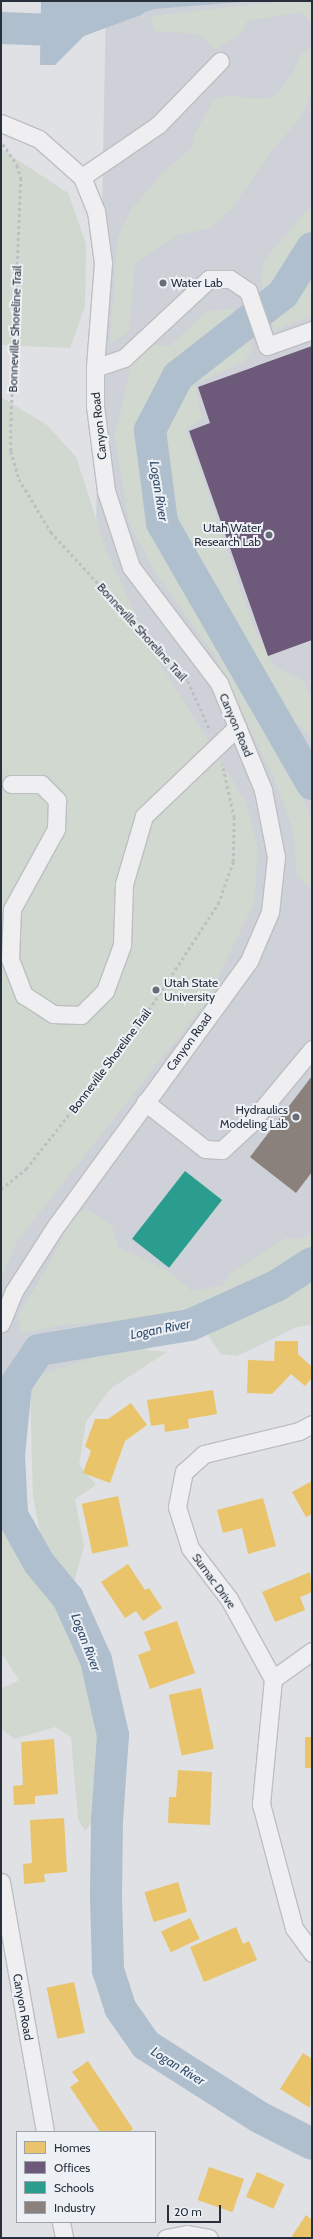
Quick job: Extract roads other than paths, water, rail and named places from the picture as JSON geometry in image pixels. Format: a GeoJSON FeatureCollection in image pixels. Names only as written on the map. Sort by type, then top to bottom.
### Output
{"type":"FeatureCollection","features":[{"type":"Feature","properties":{"kind":"street"},"geometry":{"type":"LineString","coordinates":[[82,177],[158,125],[220,62]]}},
{"type":"Feature","properties":{"kind":"street","name":"Canyon Road"},"geometry":{"type":"LineString","coordinates":[[1,123],[39,139],[82,177],[96,211],[103,263],[94,368],[95,406],[106,491],[131,567],[219,683],[263,790],[276,857],[270,912],[249,961],[57,1224],[14,1291],[1,1324]]}},
{"type":"Feature","properties":{"kind":"street"},"geometry":{"type":"LineString","coordinates":[[94,368],[124,358],[209,279],[230,279],[248,291],[267,346],[312,330]]}},
{"type":"Feature","properties":{"kind":"street"},"geometry":{"type":"LineString","coordinates":[[12,784],[41,784],[57,800],[56,829],[12,909],[10,959],[24,995],[53,1014],[81,1015],[105,991],[122,945],[124,884],[144,816],[216,745],[237,727]]}},
{"type":"Feature","properties":{"kind":"street"},"geometry":{"type":"LineString","coordinates":[[145,1102],[205,1149],[222,1150],[249,1125],[312,1049]]}},
{"type":"Feature","properties":{"kind":"street","name":"Sumac Drive"},"geometry":{"type":"LineString","coordinates":[[273,1679],[229,1599],[190,1548],[177,1507],[184,1472],[204,1454],[299,1431],[312,1424]]}},
{"type":"Feature","properties":{"kind":"street"},"geometry":{"type":"LineString","coordinates":[[312,1651],[273,1679],[261,1804],[294,1928],[312,1953]]}},
{"type":"Feature","properties":{"kind":"street","name":"Canyon Road"},"geometry":{"type":"LineString","coordinates":[[1,1882],[45,2131]]}},
{"type":"Feature","properties":{"kind":"street"},"geometry":{"type":"LineString","coordinates":[[61,2223],[64,2238]]}},
{"type":"Feature","properties":{"kind":"street"},"geometry":{"type":"LineString","coordinates":[[166,2238],[187,2234],[209,2238]]}},
{"type":"Feature","properties":{"kind":"water"},"geometry":{"type":"Polygon","coordinates":[[[41,1],[253,1],[154,9],[89,31],[55,65],[40,65],[41,1]]]}},
{"type":"Feature","properties":{"kind":"waterway","name":"Logan River"},"geometry":{"type":"LineString","coordinates":[[1,28],[54,30],[133,1]]}},
{"type":"Feature","properties":{"kind":"waterway","name":"Logan River"},"geometry":{"type":"LineString","coordinates":[[312,248],[283,294],[178,376],[150,430],[162,523],[312,784]]}},
{"type":"Feature","properties":{"kind":"waterway","name":"Logan River"},"geometry":{"type":"LineString","coordinates":[[312,1263],[276,1286],[190,1325],[39,1350],[16,1384],[9,1455],[12,1515],[39,1563],[68,1598],[96,1660],[113,1735],[107,1821],[106,1897],[108,1970],[120,2008],[146,2045],[259,2117],[312,2144]]}},
{"type":"Feature","properties":{"kind":"place","name":"Water Lab"},"geometry":{"type":"Point","coordinates":[163,283]}},
{"type":"Feature","properties":{"kind":"place","name":"Utah Water Research Lab"},"geometry":{"type":"Point","coordinates":[269,535]}},
{"type":"Feature","properties":{"kind":"place","name":"Utah State University"},"geometry":{"type":"Point","coordinates":[156,990]}},
{"type":"Feature","properties":{"kind":"place","name":"Hydraulics Modeling Lab"},"geometry":{"type":"Point","coordinates":[296,1117]}}]}
